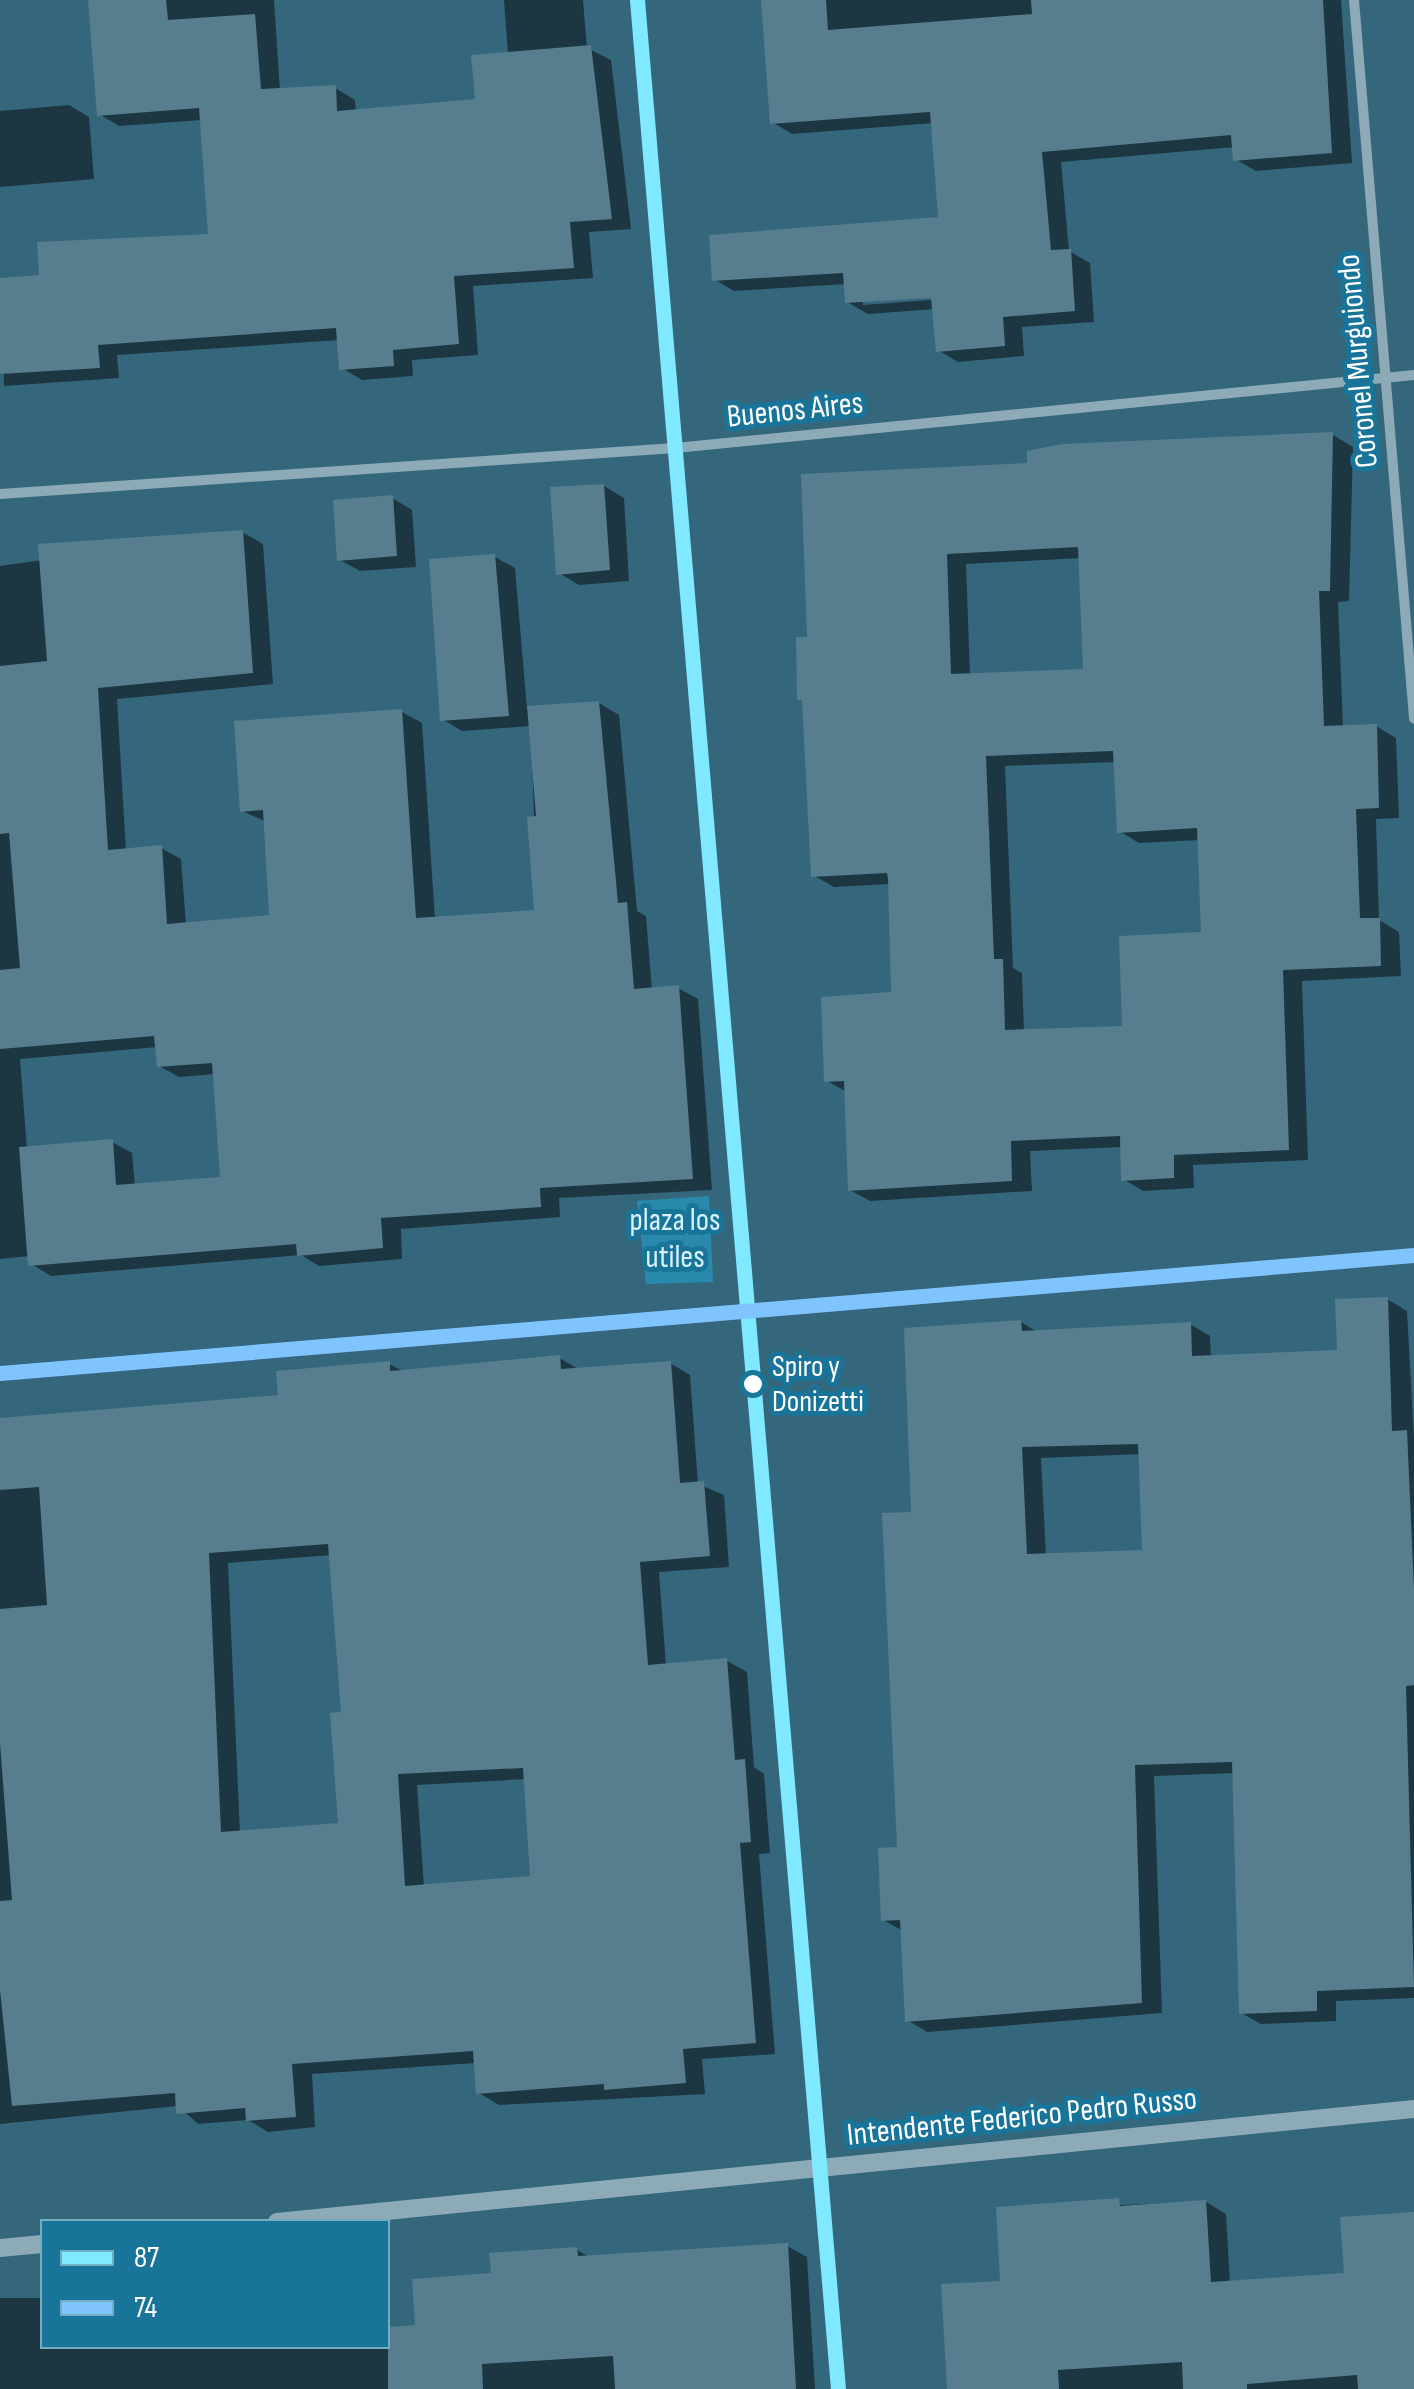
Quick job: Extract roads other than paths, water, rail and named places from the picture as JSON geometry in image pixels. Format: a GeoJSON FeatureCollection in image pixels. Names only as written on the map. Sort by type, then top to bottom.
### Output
{"type":"FeatureCollection","features":[{"type":"Feature","properties":{"kind":"street"},"geometry":{"type":"LineString","coordinates":[[637,0],[838,2389]]}},
{"type":"Feature","properties":{"kind":"street","name":"Coronel Murguiondo"},"geometry":{"type":"LineString","coordinates":[[1354,0],[1414,718]]}},
{"type":"Feature","properties":{"kind":"street","name":"Buenos Aires"},"geometry":{"type":"LineString","coordinates":[[0,494],[675,448],[1414,374]]}},
{"type":"Feature","properties":{"kind":"street"},"geometry":{"type":"LineString","coordinates":[[0,1373],[746,1315],[1414,1254]]}},
{"type":"Feature","properties":{"kind":"street","name":"Intendente Federico Pedro Russo"},"geometry":{"type":"LineString","coordinates":[[307,2219],[1414,2109]]}},
{"type":"Feature","properties":{"kind":"street"},"geometry":{"type":"LineString","coordinates":[[0,2248],[40,2244]]}},
{"type":"Feature","properties":{"kind":"place","name":"Spiro y Donizetti"},"geometry":{"type":"Point","coordinates":[753,1384]}},
{"type":"Feature","properties":{"kind":"park label","name":"plaza los utiles"},"geometry":{"type":"Point","coordinates":[675,1240]}}]}
